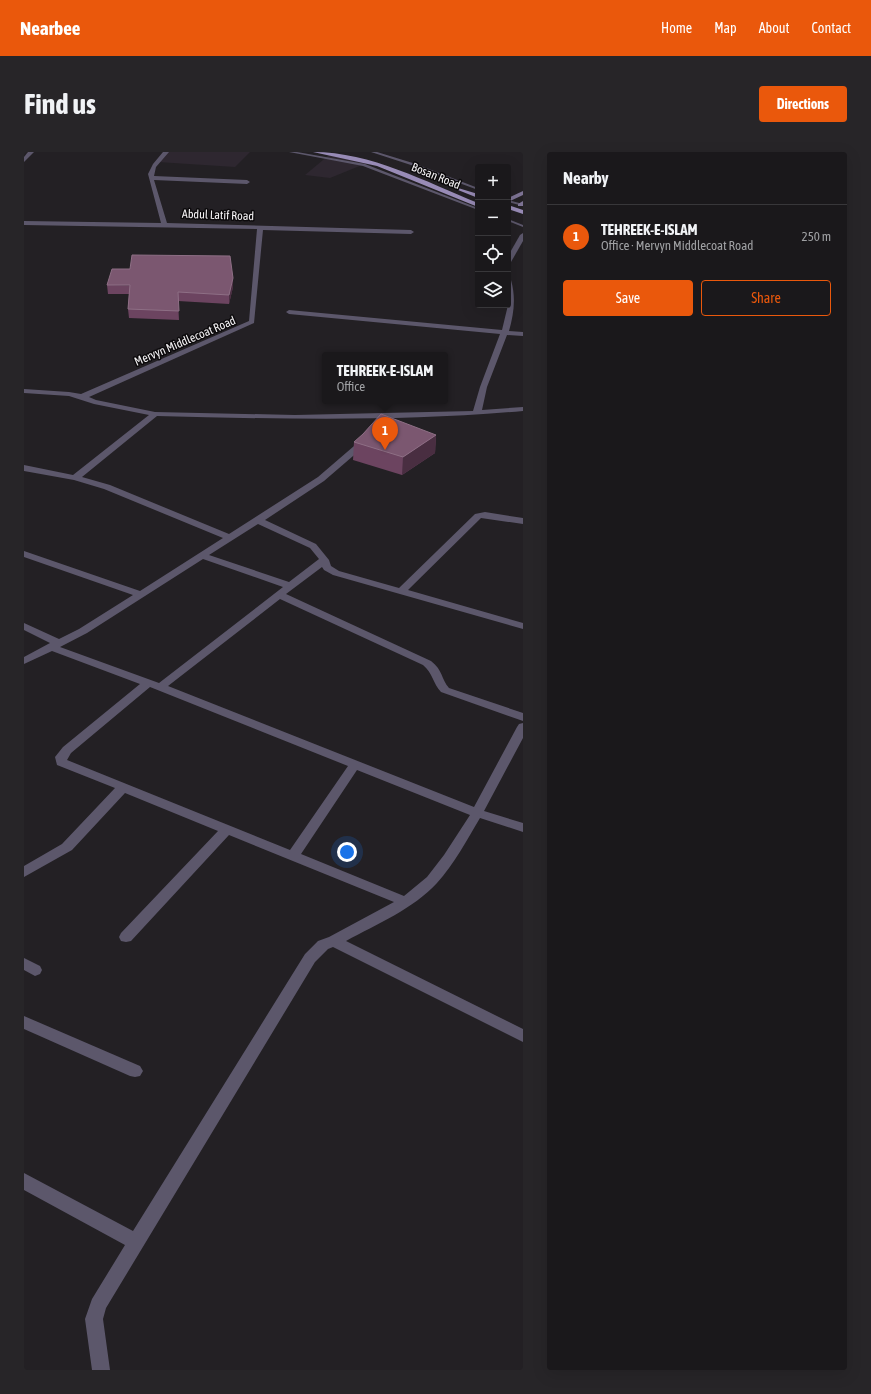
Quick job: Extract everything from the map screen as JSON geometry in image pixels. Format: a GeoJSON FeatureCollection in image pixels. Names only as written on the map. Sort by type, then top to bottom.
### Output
{"type":"FeatureCollection","features":[{"type":"Feature","properties":{"kind":"main road","name":"Bosan Road"},"geometry":{"type":"LineString","coordinates":[[316,152],[353,158],[379,165],[475,204]]}},
{"type":"Feature","properties":{"kind":"main road","name":"Bosan Road"},"geometry":{"type":"LineString","coordinates":[[349,152],[402,166],[475,195]]}},
{"type":"Feature","properties":{"kind":"main road"},"geometry":{"type":"LineString","coordinates":[[511,208],[523,212]]}},
{"type":"Feature","properties":{"kind":"main road"},"geometry":{"type":"LineString","coordinates":[[511,216],[523,220]]}},
{"type":"Feature","properties":{"kind":"street"},"geometry":{"type":"LineString","coordinates":[[24,160],[31,152]]}},
{"type":"Feature","properties":{"kind":"street"},"geometry":{"type":"LineString","coordinates":[[165,225],[150,171],[154,164],[166,152]]}},
{"type":"Feature","properties":{"kind":"street"},"geometry":{"type":"LineString","coordinates":[[151,178],[247,182]]}},
{"type":"Feature","properties":{"kind":"street"},"geometry":{"type":"LineString","coordinates":[[511,199],[523,193]]}},
{"type":"Feature","properties":{"kind":"street","name":"Abdul Latif Road"},"geometry":{"type":"LineString","coordinates":[[24,223],[165,225],[411,232]]}},
{"type":"Feature","properties":{"kind":"street","name":"Mervyn Middlecoat Road"},"geometry":{"type":"LineString","coordinates":[[82,397],[250,324],[260,228]]}},
{"type":"Feature","properties":{"kind":"street"},"geometry":{"type":"LineString","coordinates":[[511,256],[523,234]]}},
{"type":"Feature","properties":{"kind":"street"},"geometry":{"type":"LineString","coordinates":[[477,413],[484,384],[504,333],[509,308]]}},
{"type":"Feature","properties":{"kind":"street"},"geometry":{"type":"LineString","coordinates":[[288,312],[523,334]]}},
{"type":"Feature","properties":{"kind":"street"},"geometry":{"type":"LineString","coordinates":[[24,391],[48,392],[82,397],[94,402],[155,414],[295,417],[477,413],[523,409]]}},
{"type":"Feature","properties":{"kind":"street"},"geometry":{"type":"LineString","coordinates":[[75,478],[155,414]]}},
{"type":"Feature","properties":{"kind":"street"},"geometry":{"type":"LineString","coordinates":[[379,426],[390,415]]}},
{"type":"Feature","properties":{"kind":"street"},"geometry":{"type":"LineString","coordinates":[[24,661],[83,631],[258,520],[321,479],[358,449],[368,438]]}},
{"type":"Feature","properties":{"kind":"street"},"geometry":{"type":"LineString","coordinates":[[24,468],[75,478],[119,491],[230,538]]}},
{"type":"Feature","properties":{"kind":"street"},"geometry":{"type":"LineString","coordinates":[[401,591],[478,516],[485,515],[523,521]]}},
{"type":"Feature","properties":{"kind":"street"},"geometry":{"type":"LineString","coordinates":[[258,520],[313,546],[324,560],[327,568],[336,573],[523,626]]}},
{"type":"Feature","properties":{"kind":"street"},"geometry":{"type":"LineString","coordinates":[[24,554],[140,594]]}},
{"type":"Feature","properties":{"kind":"street"},"geometry":{"type":"LineString","coordinates":[[202,556],[290,586]]}},
{"type":"Feature","properties":{"kind":"street"},"geometry":{"type":"LineString","coordinates":[[160,687],[324,560]]}},
{"type":"Feature","properties":{"kind":"street"},"geometry":{"type":"LineString","coordinates":[[279,595],[427,663],[434,668],[438,674],[439,683],[445,690],[523,717]]}},
{"type":"Feature","properties":{"kind":"street"},"geometry":{"type":"LineString","coordinates":[[24,626],[54,645],[477,813],[523,828]]}},
{"type":"Feature","properties":{"kind":"street"},"geometry":{"type":"LineString","coordinates":[[148,683],[67,750],[61,757],[62,762],[406,902]]}},
{"type":"Feature","properties":{"kind":"street"},"geometry":{"type":"LineString","coordinates":[[101,1370],[94,1319],[98,1305],[310,958],[323,945],[334,941],[406,902],[432,880],[449,858],[477,813],[523,727]]}},
{"type":"Feature","properties":{"kind":"street"},"geometry":{"type":"LineString","coordinates":[[293,856],[355,764]]}},
{"type":"Feature","properties":{"kind":"street"},"geometry":{"type":"LineString","coordinates":[[24,872],[67,847],[123,787]]}},
{"type":"Feature","properties":{"kind":"street"},"geometry":{"type":"LineString","coordinates":[[126,937],[227,829]]}},
{"type":"Feature","properties":{"kind":"street"},"geometry":{"type":"LineString","coordinates":[[334,941],[523,1035]]}},
{"type":"Feature","properties":{"kind":"street"},"geometry":{"type":"LineString","coordinates":[[24,1022],[135,1071]]}},
{"type":"Feature","properties":{"kind":"street"},"geometry":{"type":"LineString","coordinates":[[24,1181],[136,1242]]}},
{"type":"Feature","properties":{"kind":"lane"},"geometry":{"type":"LineString","coordinates":[[291,152],[364,165],[475,208]]}},
{"type":"Feature","properties":{"kind":"lane"},"geometry":{"type":"LineString","coordinates":[[373,152],[415,165],[475,188]]}},
{"type":"Feature","properties":{"kind":"lane"},"geometry":{"type":"LineString","coordinates":[[511,201],[522,204]]}},
{"type":"Feature","properties":{"kind":"lane"},"geometry":{"type":"LineString","coordinates":[[511,221],[523,226]]}},
{"type":"Feature","properties":{"kind":"shaded area"},"geometry":{"type":"Polygon","coordinates":[[[168,152],[250,152],[235,167],[158,162],[168,152]]]}},
{"type":"Feature","properties":{"kind":"shaded area"},"geometry":{"type":"Polygon","coordinates":[[[329,155],[367,163],[330,178],[305,175],[329,155]]]}},
{"type":"Feature","properties":{"kind":"building"},"geometry":{"type":"Polygon","coordinates":[[[132,255],[230,256],[233,278],[229,295],[178,292],[179,311],[128,309],[130,285],[107,285],[112,269],[130,269],[132,255]]]}},
{"type":"Feature","properties":{"kind":"building"},"geometry":{"type":"Polygon","coordinates":[[[381,414],[436,435],[403,457],[354,442],[381,414]]]}},
{"type":"Feature","properties":{"kind":"place","name":"TEHREEK-E-ISLAM"},"geometry":{"type":"Point","coordinates":[385,450]}}]}
